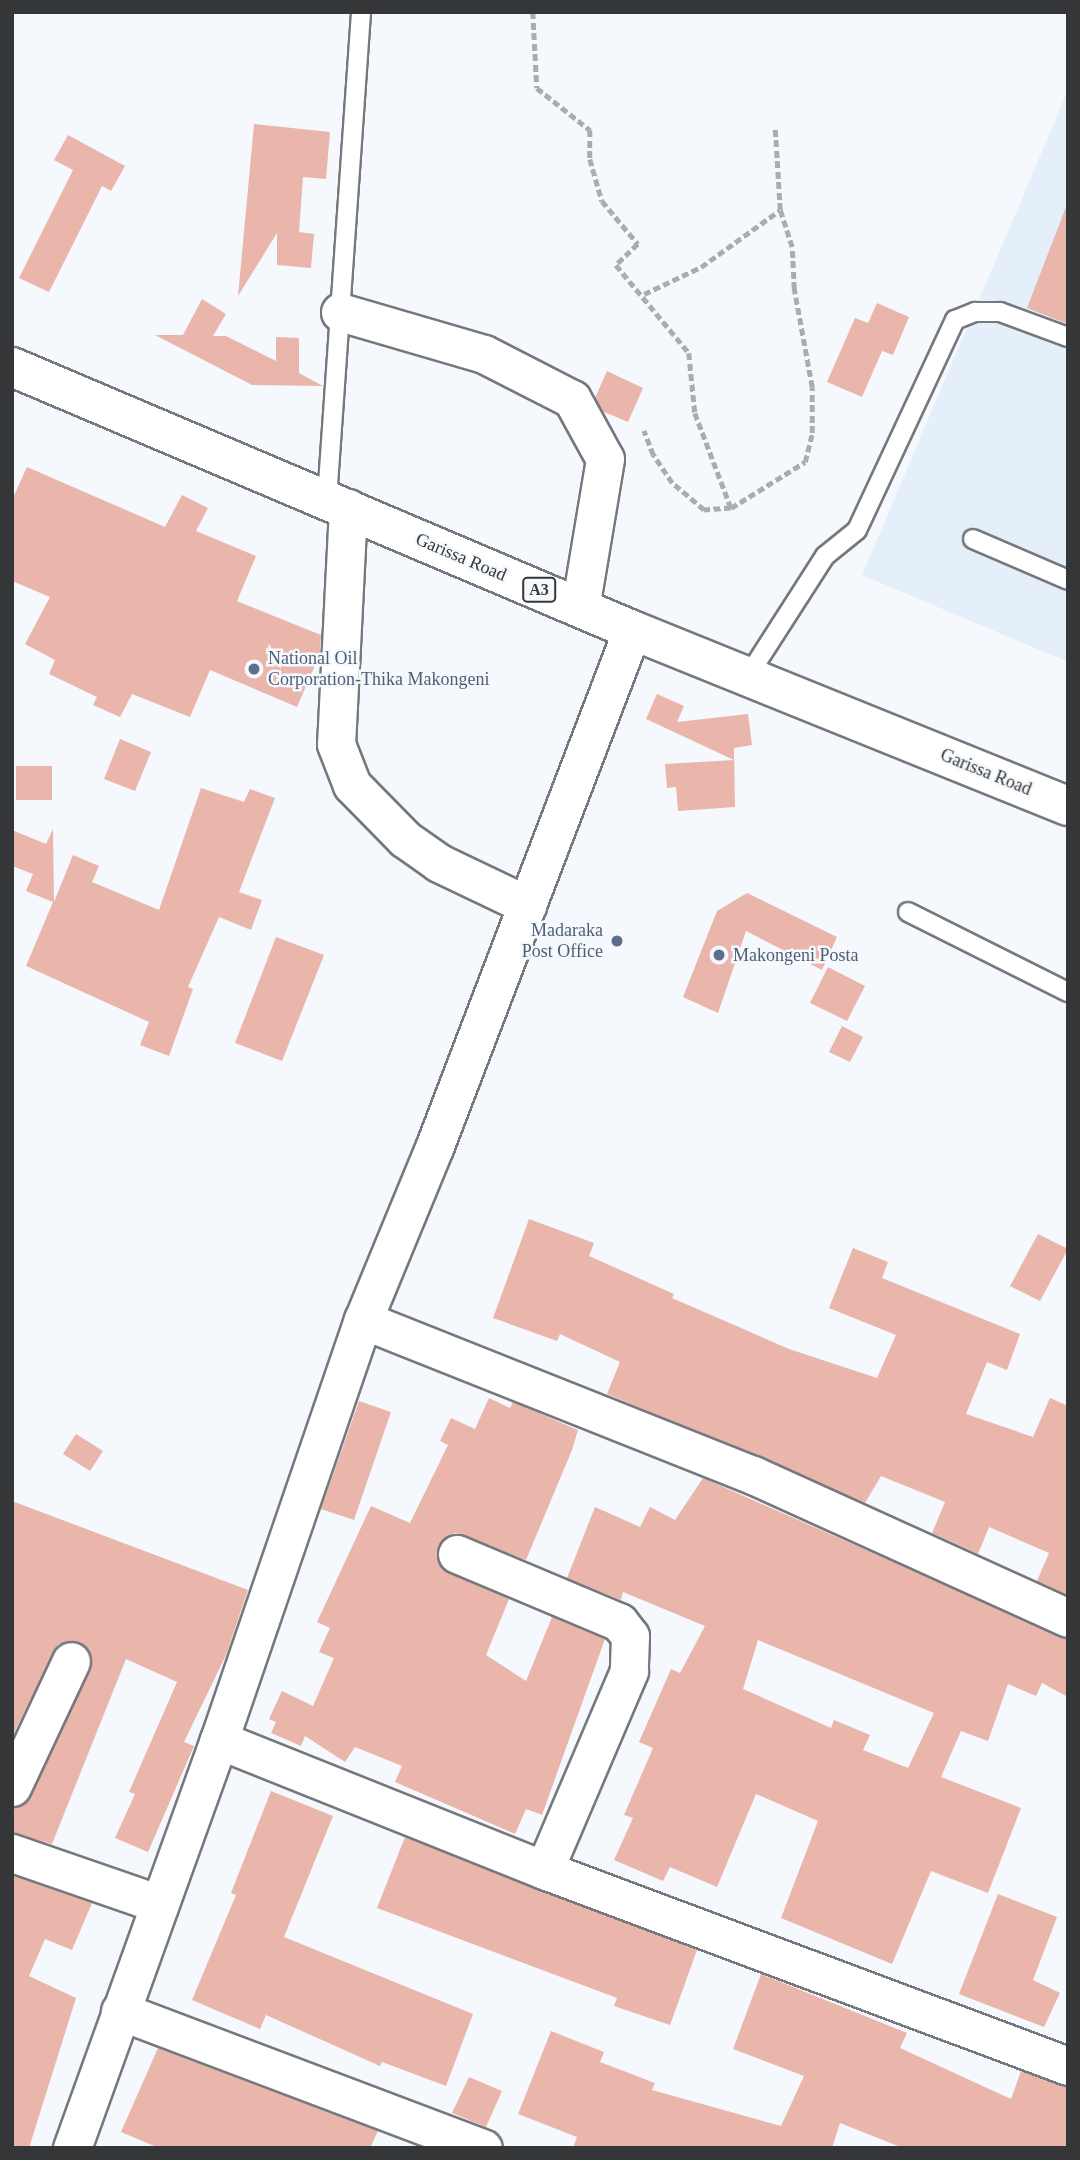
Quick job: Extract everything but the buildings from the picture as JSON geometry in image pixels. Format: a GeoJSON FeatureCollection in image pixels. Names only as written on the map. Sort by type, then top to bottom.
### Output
{"type":"FeatureCollection","features":[{"type":"Feature","properties":{"kind":"highway","name":"Garissa Road"},"geometry":{"type":"LineString","coordinates":[[12,367],[632,630],[1068,806]]}},
{"type":"Feature","properties":{"kind":"street"},"geometry":{"type":"LineString","coordinates":[[340,312],[484,354],[572,400],[606,459],[580,608]]}},
{"type":"Feature","properties":{"kind":"street"},"geometry":{"type":"LineString","coordinates":[[337,504],[336,744],[352,785],[405,839],[439,863],[527,905]]}},
{"type":"Feature","properties":{"kind":"street"},"geometry":{"type":"LineString","coordinates":[[72,2148],[219,1740],[363,1320],[632,630]]}},
{"type":"Feature","properties":{"kind":"street"},"geometry":{"type":"LineString","coordinates":[[363,1320],[753,1475],[1068,1618]]}},
{"type":"Feature","properties":{"kind":"street"},"geometry":{"type":"LineString","coordinates":[[457,1554],[619,1622],[630,1636],[629,1671],[544,1870]]}},
{"type":"Feature","properties":{"kind":"street"},"geometry":{"type":"LineString","coordinates":[[12,1787],[71,1661]]}},
{"type":"Feature","properties":{"kind":"street"},"geometry":{"type":"LineString","coordinates":[[219,1740],[544,1870],[1068,2066]]}},
{"type":"Feature","properties":{"kind":"street"},"geometry":{"type":"LineString","coordinates":[[12,1853],[159,1904]]}},
{"type":"Feature","properties":{"kind":"street"},"geometry":{"type":"LineString","coordinates":[[120,2011],[483,2148]]}},
{"type":"Feature","properties":{"kind":"lane"},"geometry":{"type":"LineString","coordinates":[[337,504],[340,312],[361,12]]}},
{"type":"Feature","properties":{"kind":"lane"},"geometry":{"type":"LineString","coordinates":[[748,676],[825,556],[857,530],[955,320],[975,312],[1000,312],[1068,337]]}},
{"type":"Feature","properties":{"kind":"lane"},"geometry":{"type":"LineString","coordinates":[[973,539],[1068,580]]}},
{"type":"Feature","properties":{"kind":"lane"},"geometry":{"type":"LineString","coordinates":[[908,912],[1068,992]]}},
{"type":"Feature","properties":{"kind":"path"},"geometry":{"type":"LineString","coordinates":[[533,12],[537,88],[590,130],[590,159],[602,201],[638,244],[616,265],[645,294],[689,352],[695,413],[731,508]]}},
{"type":"Feature","properties":{"kind":"path"},"geometry":{"type":"LineString","coordinates":[[645,431],[653,455],[672,483],[704,510],[731,508],[805,462],[812,433],[812,387],[794,289],[792,247],[780,210],[775,128]]}},
{"type":"Feature","properties":{"kind":"path"},"geometry":{"type":"LineString","coordinates":[[645,294],[701,267],[780,210]]}},
{"type":"Feature","properties":{"kind":"shaded area"},"geometry":{"type":"Polygon","coordinates":[[[1068,90],[1068,662],[862,575],[1068,90]]]}},
{"type":"Feature","properties":{"kind":"place","name":"National Oil Corporation-Thika Makongeni"},"geometry":{"type":"Point","coordinates":[254,669]}},
{"type":"Feature","properties":{"kind":"place","name":"Madaraka Post Office"},"geometry":{"type":"Point","coordinates":[617,941]}},
{"type":"Feature","properties":{"kind":"place","name":"Makongeni Posta"},"geometry":{"type":"Point","coordinates":[719,955]}}]}
